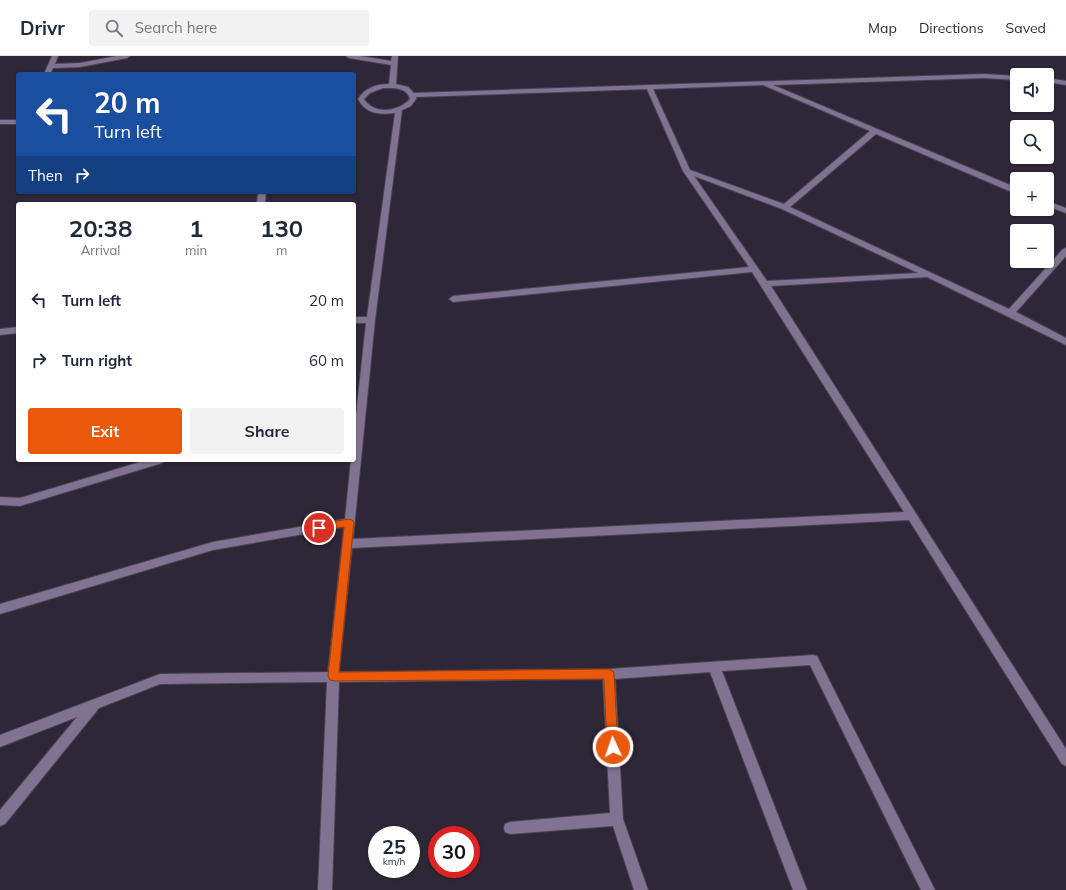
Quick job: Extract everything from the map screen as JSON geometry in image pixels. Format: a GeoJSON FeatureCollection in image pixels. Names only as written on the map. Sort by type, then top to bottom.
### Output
{"type":"FeatureCollection","features":[{"type":"Feature","properties":{"kind":"street"},"geometry":{"type":"LineString","coordinates":[[48,72],[55,56]]}},
{"type":"Feature","properties":{"kind":"street"},"geometry":{"type":"LineString","coordinates":[[50,66],[80,65],[127,56]]}},
{"type":"Feature","properties":{"kind":"street"},"geometry":{"type":"LineString","coordinates":[[349,56],[395,64]]}},
{"type":"Feature","properties":{"kind":"street"},"geometry":{"type":"LineString","coordinates":[[392,86],[395,56]]}},
{"type":"Feature","properties":{"kind":"street"},"geometry":{"type":"LineString","coordinates":[[413,95],[411,104],[399,110],[390,112],[367,108],[358,100],[368,91],[383,86],[406,88],[413,95],[984,76],[1010,78]]}},
{"type":"Feature","properties":{"kind":"street"},"geometry":{"type":"LineString","coordinates":[[1054,81],[1066,83]]}},
{"type":"Feature","properties":{"kind":"street"},"geometry":{"type":"LineString","coordinates":[[761,83],[1010,188]]}},
{"type":"Feature","properties":{"kind":"street"},"geometry":{"type":"LineString","coordinates":[[649,86],[687,171],[765,284],[1066,760]]}},
{"type":"Feature","properties":{"kind":"street"},"geometry":{"type":"LineString","coordinates":[[356,458],[371,320],[399,110]]}},
{"type":"Feature","properties":{"kind":"street"},"geometry":{"type":"LineString","coordinates":[[0,122],[16,122]]}},
{"type":"Feature","properties":{"kind":"street"},"geometry":{"type":"LineString","coordinates":[[785,206],[875,131]]}},
{"type":"Feature","properties":{"kind":"street"},"geometry":{"type":"LineString","coordinates":[[687,171],[785,206],[1010,313],[1066,342]]}},
{"type":"Feature","properties":{"kind":"street"},"geometry":{"type":"LineString","coordinates":[[1054,206],[1066,211]]}},
{"type":"Feature","properties":{"kind":"street"},"geometry":{"type":"LineString","coordinates":[[1010,313],[1066,251]]}},
{"type":"Feature","properties":{"kind":"street"},"geometry":{"type":"LineString","coordinates":[[453,299],[755,269]]}},
{"type":"Feature","properties":{"kind":"street"},"geometry":{"type":"LineString","coordinates":[[765,284],[928,275]]}},
{"type":"Feature","properties":{"kind":"street"},"geometry":{"type":"LineString","coordinates":[[356,320],[371,320]]}},
{"type":"Feature","properties":{"kind":"street"},"geometry":{"type":"LineString","coordinates":[[0,332],[16,330]]}},
{"type":"Feature","properties":{"kind":"street"},"geometry":{"type":"LineString","coordinates":[[0,501],[20,502],[152,462]]}},
{"type":"Feature","properties":{"kind":"street"},"geometry":{"type":"LineString","coordinates":[[325,890],[334,676],[356,462]]}},
{"type":"Feature","properties":{"kind":"street"},"geometry":{"type":"LineString","coordinates":[[347,544],[911,516]]}},
{"type":"Feature","properties":{"kind":"street"},"geometry":{"type":"LineString","coordinates":[[0,609],[213,546],[349,522]]}},
{"type":"Feature","properties":{"kind":"street"},"geometry":{"type":"LineString","coordinates":[[0,741],[160,679],[609,674],[813,660],[928,890]]}},
{"type":"Feature","properties":{"kind":"street"},"geometry":{"type":"LineString","coordinates":[[714,667],[800,890]]}},
{"type":"Feature","properties":{"kind":"street"},"geometry":{"type":"LineString","coordinates":[[609,674],[616,819],[641,890]]}},
{"type":"Feature","properties":{"kind":"street"},"geometry":{"type":"LineString","coordinates":[[0,820],[96,704]]}},
{"type":"Feature","properties":{"kind":"street"},"geometry":{"type":"LineString","coordinates":[[510,828],[616,819]]}},
{"type":"Feature","properties":{"kind":"route"},"geometry":{"type":"LineString","coordinates":[[319,528],[349,522],[334,676],[609,674],[613,747]]}}]}
